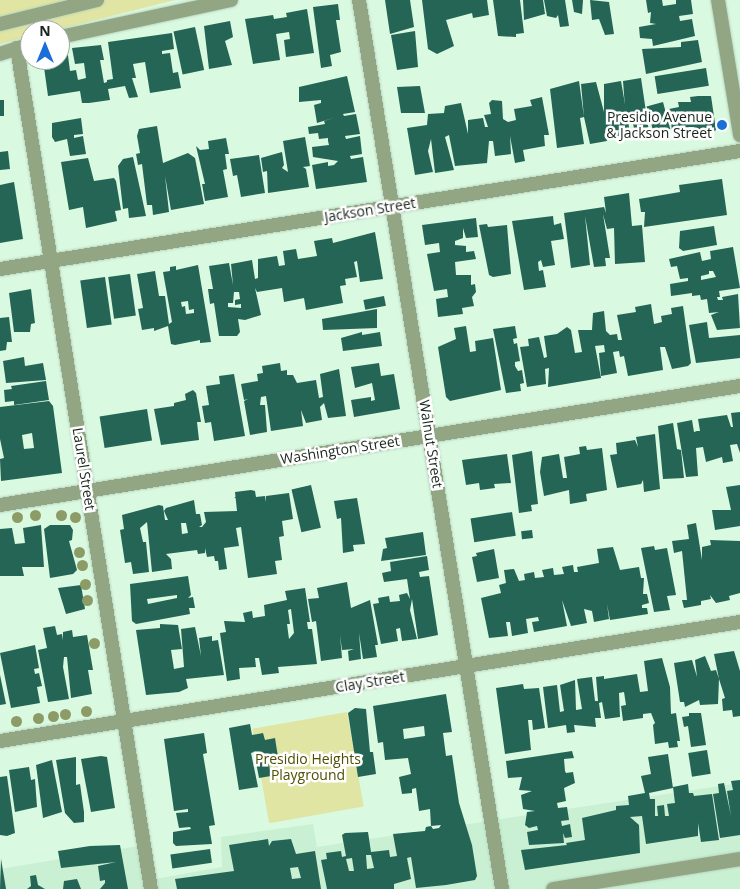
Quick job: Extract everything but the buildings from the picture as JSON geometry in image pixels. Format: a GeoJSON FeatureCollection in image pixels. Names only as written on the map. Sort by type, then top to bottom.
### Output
{"type":"FeatureCollection","features":[{"type":"Feature","properties":{"kind":"street"},"geometry":{"type":"LineString","coordinates":[[0,24],[97,0]]}},
{"type":"Feature","properties":{"kind":"street"},"geometry":{"type":"LineString","coordinates":[[70,35],[231,0]]}},
{"type":"Feature","properties":{"kind":"street","name":"Walnut Street"},"geometry":{"type":"LineString","coordinates":[[359,0],[502,889]]}},
{"type":"Feature","properties":{"kind":"street"},"geometry":{"type":"LineString","coordinates":[[718,0],[740,135]]}},
{"type":"Feature","properties":{"kind":"street"},"geometry":{"type":"LineString","coordinates":[[0,54],[20,47]]}},
{"type":"Feature","properties":{"kind":"street","name":"Laurel Street"},"geometry":{"type":"LineString","coordinates":[[26,70],[51,261],[151,889]]}},
{"type":"Feature","properties":{"kind":"street","name":"Jackson Street"},"geometry":{"type":"LineString","coordinates":[[0,269],[740,151]]}},
{"type":"Feature","properties":{"kind":"street","name":"Washington Street"},"geometry":{"type":"LineString","coordinates":[[0,505],[740,386]]}},
{"type":"Feature","properties":{"kind":"street","name":"Clay Street"},"geometry":{"type":"LineString","coordinates":[[0,741],[740,622]]}},
{"type":"Feature","properties":{"kind":"street"},"geometry":{"type":"LineString","coordinates":[[553,889],[740,859]]}},
{"type":"Feature","properties":{"kind":"shaded area"},"geometry":{"type":"Polygon","coordinates":[[[740,783],[740,889],[0,889],[0,869],[144,845],[150,880],[222,867],[221,837],[313,824],[317,847],[740,783]]]}},
{"type":"Feature","properties":{"kind":"green space"},"geometry":{"type":"Polygon","coordinates":[[[0,0],[175,0],[70,26],[70,20],[20,20],[20,39],[0,44],[0,0]]]}},
{"type":"Feature","properties":{"kind":"green space","name":"Presidio Heights Playground"},"geometry":{"type":"Polygon","coordinates":[[[347,712],[364,807],[269,823],[252,729],[347,712]]]}},
{"type":"Feature","properties":{"kind":"place","name":"Presidio Avenue & Jackson Street"},"geometry":{"type":"Point","coordinates":[722,125]}}]}
